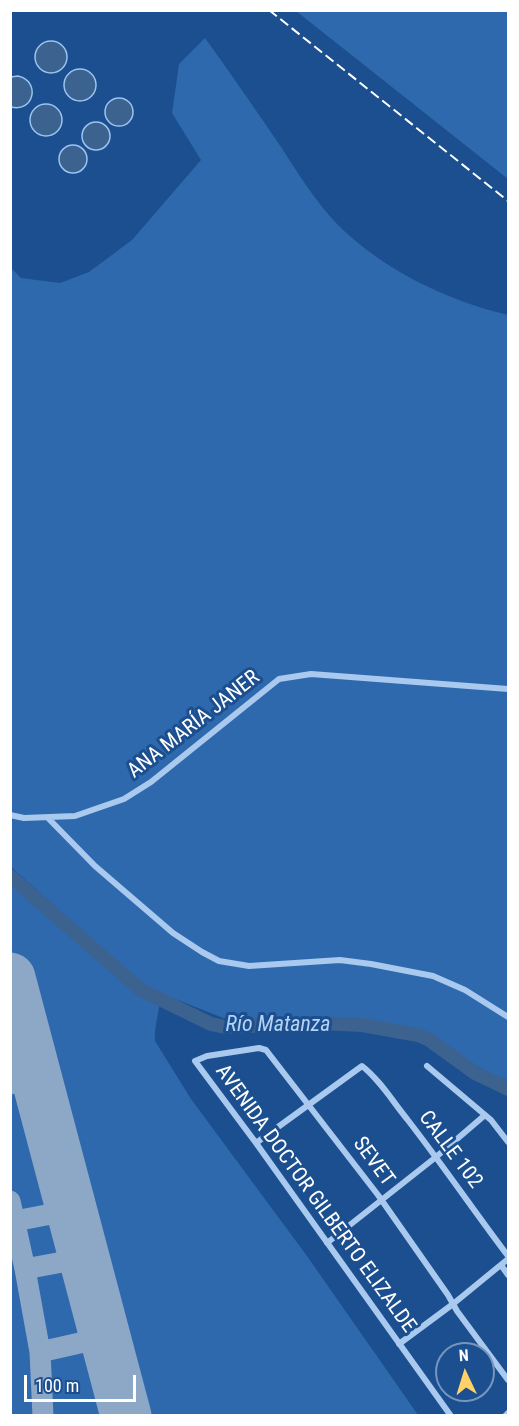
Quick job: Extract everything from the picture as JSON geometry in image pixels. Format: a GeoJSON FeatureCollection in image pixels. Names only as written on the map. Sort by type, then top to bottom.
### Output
{"type":"FeatureCollection","features":[{"type":"Feature","properties":{"kind":"street","name":"ANA MARÍA JANER"},"geometry":{"type":"LineString","coordinates":[[10,815],[24,818],[75,816],[123,799],[151,782],[279,679],[311,674],[508,689]]}},
{"type":"Feature","properties":{"kind":"street"},"geometry":{"type":"LineString","coordinates":[[48,818],[95,866],[173,933],[201,952],[219,960],[249,966],[340,960],[432,976],[465,990],[508,1017]]}},
{"type":"Feature","properties":{"kind":"street","name":"SEVET"},"geometry":{"type":"LineString","coordinates":[[195,1061],[207,1056],[259,1048],[266,1050],[381,1201],[508,1380]]}},
{"type":"Feature","properties":{"kind":"street","name":"AVENIDA DOCTOR GILBERTO ELIZALDE"},"geometry":{"type":"LineString","coordinates":[[195,1061],[451,1416]]}},
{"type":"Feature","properties":{"kind":"street","name":"CALLE 102"},"geometry":{"type":"LineString","coordinates":[[310,1105],[362,1066],[436,1157],[508,1257]]}},
{"type":"Feature","properties":{"kind":"street"},"geometry":{"type":"LineString","coordinates":[[427,1066],[484,1115],[508,1142]]}},
{"type":"Feature","properties":{"kind":"street"},"geometry":{"type":"LineString","coordinates":[[256,1143],[310,1105]]}},
{"type":"Feature","properties":{"kind":"street"},"geometry":{"type":"LineString","coordinates":[[327,1243],[436,1157],[484,1115]]}},
{"type":"Feature","properties":{"kind":"street"},"geometry":{"type":"LineString","coordinates":[[399,1344],[453,1304],[508,1257]]}},
{"type":"Feature","properties":{"kind":"street"},"geometry":{"type":"LineString","coordinates":[[501,1265],[508,1275]]}},
{"type":"Feature","properties":{"kind":"street"},"geometry":{"type":"LineString","coordinates":[[505,1416],[508,1413]]}},
{"type":"Feature","properties":{"kind":"shaded area"},"geometry":{"type":"Polygon","coordinates":[[[296,11],[508,11],[508,179],[296,11]]]}},
{"type":"Feature","properties":{"kind":"shaded area"},"geometry":{"type":"Polygon","coordinates":[[[205,38],[314,197],[355,241],[374,256],[416,281],[462,301],[508,315],[508,1081],[487,1072],[422,1032],[363,1022],[223,1018],[145,987],[11,867],[11,268],[21,278],[60,283],[89,272],[132,240],[201,160],[172,113],[179,64],[205,38]]]}},
{"type":"Feature","properties":{"kind":"shaded area"},"geometry":{"type":"Polygon","coordinates":[[[51,41],[62,46],[67,57],[62,68],[51,73],[40,68],[35,57],[40,46],[51,41]]]}},
{"type":"Feature","properties":{"kind":"shaded area"},"geometry":{"type":"Polygon","coordinates":[[[80,69],[91,74],[96,85],[91,96],[80,101],[69,96],[64,85],[69,74],[80,69]]]}},
{"type":"Feature","properties":{"kind":"shaded area"},"geometry":{"type":"Polygon","coordinates":[[[18,76],[30,84],[32,90],[29,101],[19,108],[11,107],[11,77],[18,76]]]}},
{"type":"Feature","properties":{"kind":"shaded area"},"geometry":{"type":"Polygon","coordinates":[[[119,98],[129,102],[133,112],[129,122],[119,126],[109,122],[105,112],[109,102],[119,98]]]}},
{"type":"Feature","properties":{"kind":"shaded area"},"geometry":{"type":"Polygon","coordinates":[[[46,104],[57,109],[62,120],[57,131],[46,136],[35,131],[30,120],[35,109],[46,104]]]}},
{"type":"Feature","properties":{"kind":"shaded area"},"geometry":{"type":"Polygon","coordinates":[[[96,122],[106,126],[110,136],[106,146],[96,150],[86,146],[82,136],[86,126],[96,122]]]}},
{"type":"Feature","properties":{"kind":"shaded area"},"geometry":{"type":"Polygon","coordinates":[[[73,145],[83,149],[87,159],[83,169],[73,173],[63,169],[59,159],[63,149],[73,145]]]}},
{"type":"Feature","properties":{"kind":"shaded area"},"geometry":{"type":"Polygon","coordinates":[[[10,876],[141,990],[160,999],[155,1041],[191,1099],[307,1256],[418,1415],[11,1415],[10,876]]]}},
{"type":"Feature","properties":{"kind":"waterway","name":"Río Matanza"},"geometry":{"type":"LineString","coordinates":[[10,876],[141,990],[211,1024],[225,1027],[318,1023],[362,1025],[418,1035],[428,1039],[475,1073],[508,1089]]}},
{"type":"Feature","properties":{"kind":"taxiway"},"geometry":{"type":"LineString","coordinates":[[10,1084],[37,1078]]}},
{"type":"Feature","properties":{"kind":"taxiway"},"geometry":{"type":"LineString","coordinates":[[10,1201],[25,1269],[84,1258]]}},
{"type":"Feature","properties":{"kind":"taxiway"},"geometry":{"type":"LineString","coordinates":[[15,1221],[72,1210]]}},
{"type":"Feature","properties":{"kind":"taxiway"},"geometry":{"type":"LineString","coordinates":[[25,1269],[40,1352],[43,1416]]}},
{"type":"Feature","properties":{"kind":"taxiway"},"geometry":{"type":"LineString","coordinates":[[40,1352],[106,1337]]}},
{"type":"Feature","properties":{"kind":"runway"},"geometry":{"type":"LineString","coordinates":[[10,978],[126,1416]]}},
{"type":"Feature","properties":{"kind":"railway"},"geometry":{"type":"LineString","coordinates":[[269,10],[508,201]]}}]}
